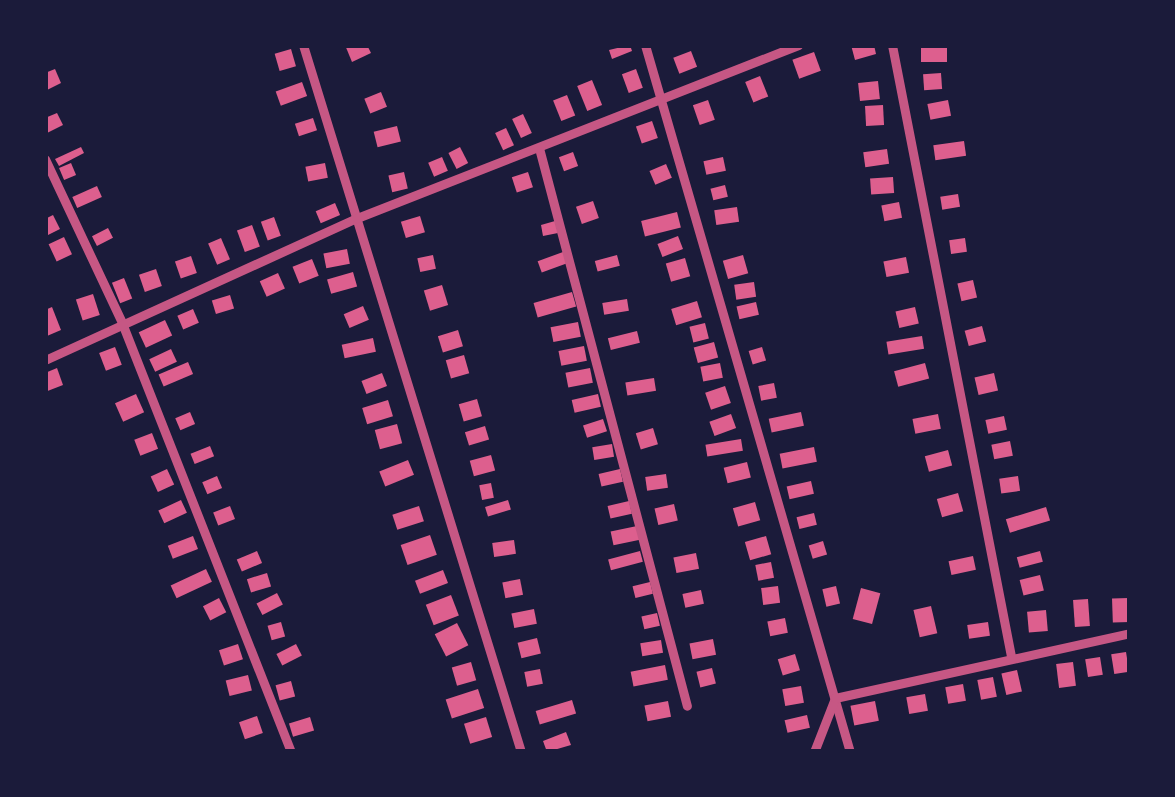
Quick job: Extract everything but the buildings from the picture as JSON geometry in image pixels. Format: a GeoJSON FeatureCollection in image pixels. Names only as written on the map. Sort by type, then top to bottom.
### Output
{"type":"FeatureCollection","features":[{"type":"Feature","properties":{"kind":"street"},"geometry":{"type":"LineString","coordinates":[[303,45],[521,752]]}},
{"type":"Feature","properties":{"kind":"street"},"geometry":{"type":"LineString","coordinates":[[645,45],[850,752]]}},
{"type":"Feature","properties":{"kind":"street"},"geometry":{"type":"LineString","coordinates":[[45,360],[357,218],[664,101],[798,45]]}},
{"type":"Feature","properties":{"kind":"street"},"geometry":{"type":"LineString","coordinates":[[892,45],[1010,656]]}},
{"type":"Feature","properties":{"kind":"street"},"geometry":{"type":"LineString","coordinates":[[539,148],[687,706]]}},
{"type":"Feature","properties":{"kind":"street"},"geometry":{"type":"LineString","coordinates":[[45,159],[122,323],[291,752]]}},
{"type":"Feature","properties":{"kind":"street"},"geometry":{"type":"LineString","coordinates":[[835,698],[1010,656],[1130,633]]}},
{"type":"Feature","properties":{"kind":"street"},"geometry":{"type":"LineString","coordinates":[[814,752],[835,698]]}}]}
